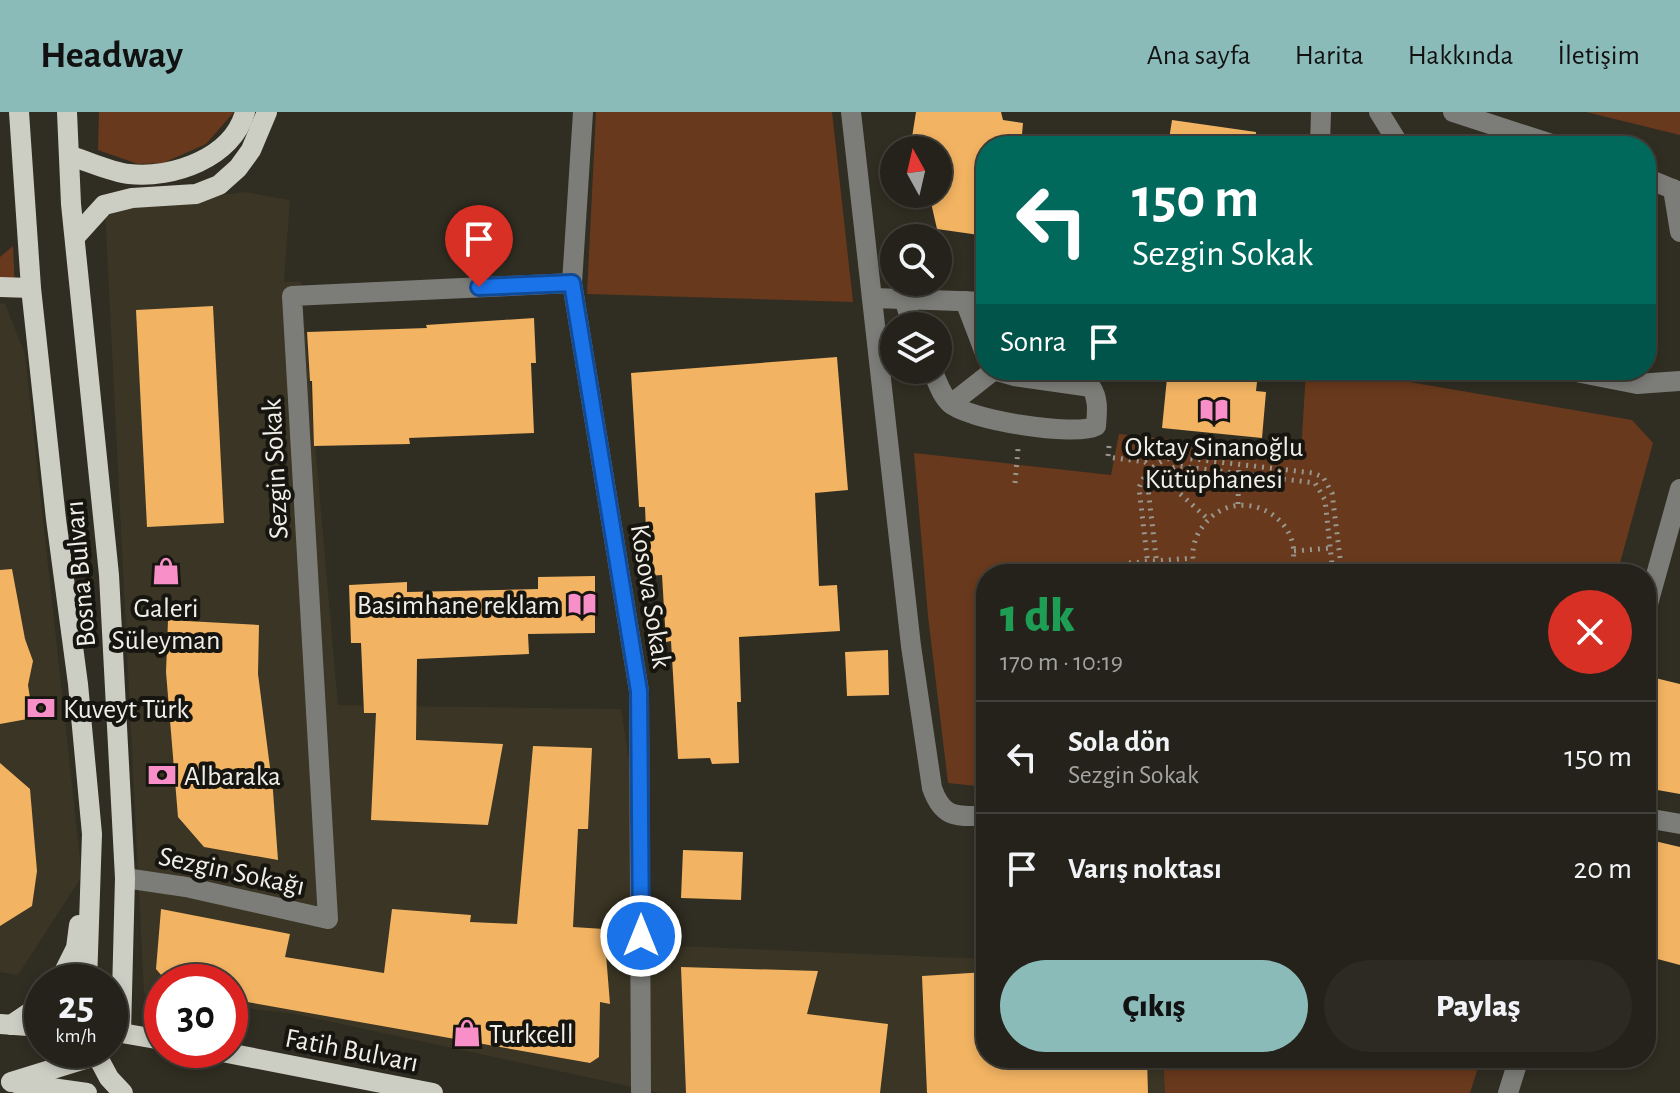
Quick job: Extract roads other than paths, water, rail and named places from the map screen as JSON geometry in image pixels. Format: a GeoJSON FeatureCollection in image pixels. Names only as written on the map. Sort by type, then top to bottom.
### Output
{"type":"FeatureCollection","features":[{"type":"Feature","properties":{"kind":"main road","name":"Bosna Bulvarı"},"geometry":{"type":"LineString","coordinates":[[19,112],[31,288],[78,684],[92,834]]}},
{"type":"Feature","properties":{"kind":"main road","name":"Bosna Bulvarı"},"geometry":{"type":"LineString","coordinates":[[67,112],[75,237],[109,575],[125,878],[115,964]]}},
{"type":"Feature","properties":{"kind":"main road"},"geometry":{"type":"LineString","coordinates":[[70,156],[128,174],[175,172],[217,152],[243,121],[245,112]]}},
{"type":"Feature","properties":{"kind":"main road"},"geometry":{"type":"LineString","coordinates":[[75,237],[104,205],[132,198],[196,194],[219,185],[238,168],[251,150],[267,112]]}},
{"type":"Feature","properties":{"kind":"main road"},"geometry":{"type":"LineString","coordinates":[[0,287],[31,288]]}},
{"type":"Feature","properties":{"kind":"main road"},"geometry":{"type":"LineString","coordinates":[[68,964],[76,948],[92,834]]}},
{"type":"Feature","properties":{"kind":"main road"},"geometry":{"type":"LineString","coordinates":[[88,964],[92,834]]}},
{"type":"Feature","properties":{"kind":"main road"},"geometry":{"type":"LineString","coordinates":[[5,1024],[24,1014]]}},
{"type":"Feature","properties":{"kind":"main road","name":"Fatih Bulvarı"},"geometry":{"type":"LineString","coordinates":[[248,1057],[433,1093]]}},
{"type":"Feature","properties":{"kind":"main road"},"geometry":{"type":"LineString","coordinates":[[6,1082],[43,1068]]}},
{"type":"Feature","properties":{"kind":"main road"},"geometry":{"type":"LineString","coordinates":[[108,1068],[109,1078],[123,1093]]}},
{"type":"Feature","properties":{"kind":"main road"},"geometry":{"type":"LineString","coordinates":[[6,1082],[87,1093]]}},
{"type":"Feature","properties":{"kind":"street","name":"Kosova Sokak"},"geometry":{"type":"LineString","coordinates":[[583,112],[572,283],[639,691],[641,1093]]}},
{"type":"Feature","properties":{"kind":"street"},"geometry":{"type":"LineString","coordinates":[[851,112],[911,646],[932,788],[943,810],[957,816],[976,816]]}},
{"type":"Feature","properties":{"kind":"street"},"geometry":{"type":"LineString","coordinates":[[1320,136],[1321,112]]}},
{"type":"Feature","properties":{"kind":"street"},"geometry":{"type":"LineString","coordinates":[[1379,112],[1394,136]]}},
{"type":"Feature","properties":{"kind":"street"},"geometry":{"type":"LineString","coordinates":[[1453,112],[1527,136]]}},
{"type":"Feature","properties":{"kind":"street"},"geometry":{"type":"LineString","coordinates":[[1656,182],[1676,191],[1680,232]]}},
{"type":"Feature","properties":{"kind":"street","name":"Sezgin Sokak"},"geometry":{"type":"LineString","coordinates":[[328,919],[292,296],[572,283]]}},
{"type":"Feature","properties":{"kind":"street"},"geometry":{"type":"LineString","coordinates":[[874,298],[976,301]]}},
{"type":"Feature","properties":{"kind":"street"},"geometry":{"type":"LineString","coordinates":[[904,299],[908,312]]}},
{"type":"Feature","properties":{"kind":"street"},"geometry":{"type":"LineString","coordinates":[[951,404],[981,380]]}},
{"type":"Feature","properties":{"kind":"street"},"geometry":{"type":"LineString","coordinates":[[940,384],[951,404],[965,413],[1076,431],[1096,426],[1098,407],[1096,394],[1091,387],[1042,380]]}},
{"type":"Feature","properties":{"kind":"street"},"geometry":{"type":"LineString","coordinates":[[1617,380],[1637,384],[1680,381]]}},
{"type":"Feature","properties":{"kind":"street"},"geometry":{"type":"LineString","coordinates":[[1656,575],[1680,489]]}},
{"type":"Feature","properties":{"kind":"street"},"geometry":{"type":"LineString","coordinates":[[1656,820],[1680,824]]}},
{"type":"Feature","properties":{"kind":"street","name":"Sezgin Sokağı"},"geometry":{"type":"LineString","coordinates":[[125,878],[186,887],[328,919]]}},
{"type":"Feature","properties":{"kind":"street"},"geometry":{"type":"LineString","coordinates":[[1508,1093],[1516,1068]]}},
{"type":"Feature","properties":{"kind":"place","name":"Oktay Sinanoğlu Kütüphanesi"},"geometry":{"type":"Point","coordinates":[1214,410]}},
{"type":"Feature","properties":{"kind":"place","name":"Galeri Süleyman"},"geometry":{"type":"Point","coordinates":[166,571]}},
{"type":"Feature","properties":{"kind":"place","name":"Basimhane reklam"},"geometry":{"type":"Point","coordinates":[582,604]}},
{"type":"Feature","properties":{"kind":"place","name":"Kuveyt Türk"},"geometry":{"type":"Point","coordinates":[41,708]}},
{"type":"Feature","properties":{"kind":"place","name":"Albaraka"},"geometry":{"type":"Point","coordinates":[162,775]}},
{"type":"Feature","properties":{"kind":"place","name":"Turkcell"},"geometry":{"type":"Point","coordinates":[467,1033]}}]}
